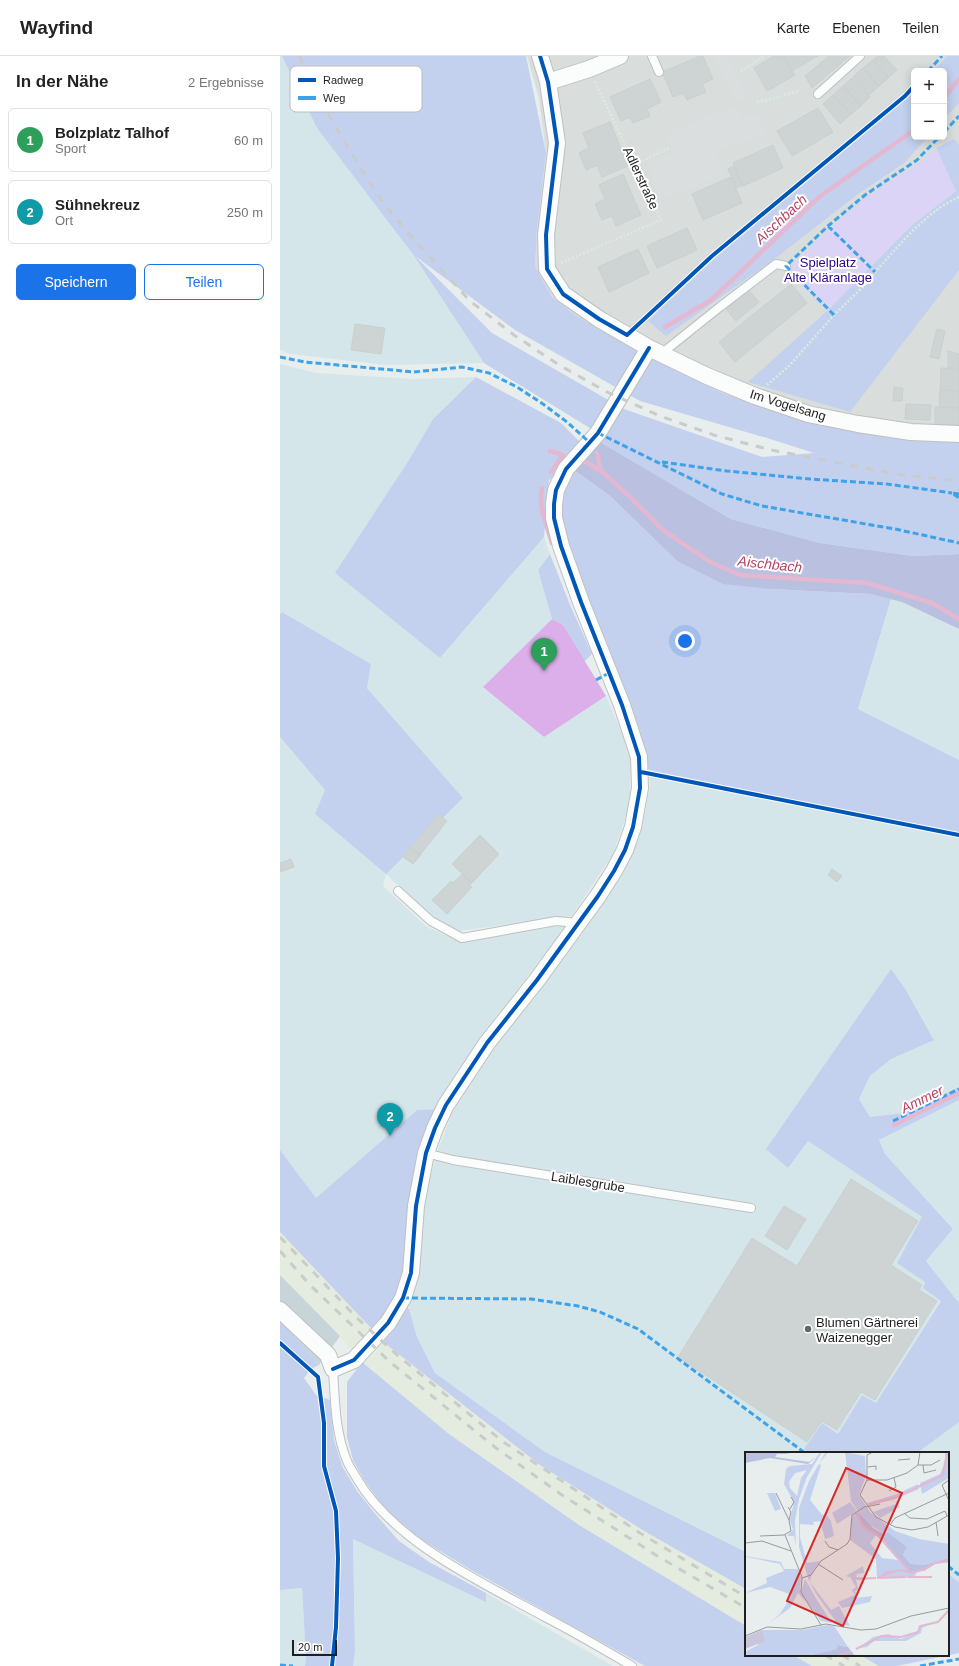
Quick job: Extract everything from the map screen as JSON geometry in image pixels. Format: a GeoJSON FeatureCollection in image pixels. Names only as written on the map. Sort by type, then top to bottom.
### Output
{"type":"FeatureCollection","features":[{"type":"Feature","properties":{"kind":"street"},"geometry":{"type":"LineString","coordinates":[[540,56],[548,82],[556,144],[546,235],[547,269]]}},
{"type":"Feature","properties":{"kind":"street"},"geometry":{"type":"LineString","coordinates":[[548,82],[589,69],[620,56]]}},
{"type":"Feature","properties":{"kind":"street","name":"Im Vogelsang"},"geometry":{"type":"LineString","coordinates":[[547,269],[563,294],[599,319],[655,351],[707,376],[755,396],[808,414],[858,424],[911,432],[959,434]]}},
{"type":"Feature","properties":{"kind":"street"},"geometry":{"type":"LineString","coordinates":[[280,1310],[328,1355],[333,1369],[354,1360],[388,1323],[403,1298],[411,1273],[416,1206],[426,1153],[444,1111],[466,1073],[487,1043],[580,923],[614,871],[625,850],[633,827],[638,804],[641,772],[639,757],[631,729],[581,602],[561,546],[554,518],[554,504],[556,490],[564,472],[598,433],[655,351]]}},
{"type":"Feature","properties":{"kind":"lane"},"geometry":{"type":"LineString","coordinates":[[652,56],[659,72]]}},
{"type":"Feature","properties":{"kind":"lane"},"geometry":{"type":"LineString","coordinates":[[818,94],[860,56]]}},
{"type":"Feature","properties":{"kind":"lane"},"geometry":{"type":"LineString","coordinates":[[655,351],[721,306],[776,264],[786,266]]}},
{"type":"Feature","properties":{"kind":"lane"},"geometry":{"type":"LineString","coordinates":[[398,891],[431,921],[462,938],[556,921],[580,923]]}},
{"type":"Feature","properties":{"kind":"lane","name":"Laiblesgrube"},"geometry":{"type":"LineString","coordinates":[[426,1153],[453,1160],[751,1208]]}},
{"type":"Feature","properties":{"kind":"lane"},"geometry":{"type":"LineString","coordinates":[[333,1369],[337,1423],[347,1461],[364,1491],[385,1515],[414,1540],[468,1576],[574,1632],[632,1666]]}},
{"type":"Feature","properties":{"kind":"path"},"geometry":{"type":"LineString","coordinates":[[741,71],[764,56]]}},
{"type":"Feature","properties":{"kind":"path"},"geometry":{"type":"LineString","coordinates":[[757,102],[776,98],[800,90]]}},
{"type":"Feature","properties":{"kind":"path"},"geometry":{"type":"LineString","coordinates":[[634,165],[672,147]]}},
{"type":"Feature","properties":{"kind":"path"},"geometry":{"type":"LineString","coordinates":[[755,396],[789,366],[834,315],[870,281],[875,272],[925,220],[959,197]]}},
{"type":"Feature","properties":{"kind":"shaded area"},"geometry":{"type":"Polygon","coordinates":[[[280,56],[282,56],[290,68],[290,112],[319,112],[484,363],[387,365],[290,354],[280,350],[280,56]]]}},
{"type":"Feature","properties":{"kind":"shaded area"},"geometry":{"type":"Polygon","coordinates":[[[282,56],[526,56],[546,153],[537,230],[535,266],[552,297],[578,317],[663,364],[725,394],[786,414],[918,440],[959,442],[959,554],[913,556],[820,543],[731,519],[600,442],[598,433],[484,363],[412,253],[317,128],[309,112],[422,112],[422,66],[290,66],[290,72],[282,56]],[[415,256],[492,333],[624,409],[762,457],[814,453],[640,401],[515,330],[415,256]]]}},
{"type":"Feature","properties":{"kind":"shaded area"},"geometry":{"type":"Polygon","coordinates":[[[527,56],[959,56],[959,442],[918,440],[786,414],[725,394],[663,364],[578,317],[552,297],[535,266],[537,230],[546,153],[539,98],[527,56]]]}},
{"type":"Feature","properties":{"kind":"shaded area"},"geometry":{"type":"Polygon","coordinates":[[[712,56],[725,56],[748,95],[738,101],[712,56]]]}},
{"type":"Feature","properties":{"kind":"shaded area"},"geometry":{"type":"Polygon","coordinates":[[[947,56],[959,56],[959,103],[947,116],[947,68],[937,68],[947,56]]]}},
{"type":"Feature","properties":{"kind":"shaded area"},"geometry":{"type":"Polygon","coordinates":[[[911,95],[911,140],[925,140],[904,163],[858,194],[777,257],[666,336],[648,321],[718,256],[911,95]]]}},
{"type":"Feature","properties":{"kind":"shaded area"},"geometry":{"type":"Polygon","coordinates":[[[736,105],[742,119],[757,113],[766,132],[715,153],[724,174],[655,203],[645,180],[653,177],[648,165],[674,154],[666,135],[736,105]]]}},
{"type":"Feature","properties":{"kind":"shaded area"},"geometry":{"type":"Polygon","coordinates":[[[954,139],[959,145],[959,270],[850,412],[748,382],[827,311],[912,225],[956,191],[936,148],[954,139]]]}},
{"type":"Feature","properties":{"kind":"shaded area"},"geometry":{"type":"Polygon","coordinates":[[[280,364],[316,373],[414,379],[476,377],[433,419],[409,460],[440,658],[544,537],[550,554],[538,570],[552,619],[483,687],[544,737],[606,696],[630,752],[630,805],[613,854],[572,916],[458,931],[433,920],[386,874],[383,886],[427,927],[454,939],[480,939],[554,925],[564,925],[566,928],[491,1023],[437,1109],[417,1110],[316,1198],[280,1150],[280,737],[325,790],[463,798],[367,688],[371,664],[282,612],[280,614],[280,364]]]}},
{"type":"Feature","properties":{"kind":"shaded area"},"geometry":{"type":"Polygon","coordinates":[[[476,377],[561,423],[580,442],[554,477],[549,480],[544,537],[440,658],[335,573],[409,460],[433,419],[476,377]]]}},
{"type":"Feature","properties":{"kind":"shaded area"},"geometry":{"type":"Polygon","coordinates":[[[600,442],[731,519],[820,543],[913,556],[959,554],[959,629],[902,602],[870,594],[770,589],[723,584],[677,561],[609,495],[571,468],[600,442]]]}},
{"type":"Feature","properties":{"kind":"shaded area"},"geometry":{"type":"Polygon","coordinates":[[[571,468],[609,495],[677,561],[770,589],[870,594],[891,599],[858,709],[959,760],[959,834],[649,770],[595,632],[565,545],[559,508],[571,468]]]}},
{"type":"Feature","properties":{"kind":"shaded area"},"geometry":{"type":"Polygon","coordinates":[[[550,554],[570,605],[592,654],[584,662],[563,625],[552,619],[538,570],[550,554]]]}},
{"type":"Feature","properties":{"kind":"shaded area"},"geometry":{"type":"Polygon","coordinates":[[[891,599],[902,602],[959,629],[959,760],[858,709],[891,599]]]}},
{"type":"Feature","properties":{"kind":"shaded area"},"geometry":{"type":"Polygon","coordinates":[[[282,612],[371,664],[367,688],[463,798],[386,874],[315,814],[325,790],[280,737],[280,614],[282,612]]]}},
{"type":"Feature","properties":{"kind":"shaded area"},"geometry":{"type":"Polygon","coordinates":[[[552,619],[563,625],[606,696],[544,737],[483,687],[552,619]]]}},
{"type":"Feature","properties":{"kind":"shaded area"},"geometry":{"type":"Polygon","coordinates":[[[649,770],[959,834],[959,1087],[903,1113],[870,1117],[859,1099],[870,1076],[891,1059],[934,1039],[906,990],[808,1141],[922,1217],[925,1282],[923,1288],[941,1300],[876,1403],[862,1395],[838,1434],[804,1449],[808,1452],[745,1452],[745,1552],[545,1452],[435,1373],[417,1337],[409,1309],[424,1200],[438,1149],[455,1107],[501,1037],[586,928],[625,870],[642,827],[650,786],[649,770]]]}},
{"type":"Feature","properties":{"kind":"shaded area"},"geometry":{"type":"Polygon","coordinates":[[[891,969],[906,990],[934,1040],[891,1059],[870,1076],[859,1099],[870,1117],[903,1113],[959,1087],[959,1100],[879,1140],[885,1154],[953,1229],[926,1261],[959,1303],[959,1422],[918,1452],[808,1452],[804,1449],[822,1423],[838,1434],[862,1395],[876,1403],[941,1301],[923,1288],[925,1282],[897,1263],[922,1217],[808,1141],[788,1168],[766,1149],[891,969]]]}},
{"type":"Feature","properties":{"kind":"shaded area"},"geometry":{"type":"Polygon","coordinates":[[[959,1100],[959,1303],[926,1261],[953,1229],[885,1154],[879,1140],[959,1100]]]}},
{"type":"Feature","properties":{"kind":"shaded area"},"geometry":{"type":"Polygon","coordinates":[[[437,1109],[405,1270],[396,1299],[409,1309],[417,1337],[435,1373],[545,1452],[745,1552],[745,1588],[644,1531],[540,1465],[387,1345],[280,1232],[280,1150],[316,1198],[417,1110],[437,1109]]]}},
{"type":"Feature","properties":{"kind":"shaded area"},"geometry":{"type":"Polygon","coordinates":[[[280,1232],[387,1345],[540,1465],[644,1531],[745,1588],[745,1625],[579,1525],[449,1434],[362,1362],[340,1336],[280,1275],[280,1232]]]}},
{"type":"Feature","properties":{"kind":"shaded area"},"geometry":{"type":"Polygon","coordinates":[[[280,1275],[340,1336],[319,1365],[280,1319],[280,1275]]]}},
{"type":"Feature","properties":{"kind":"shaded area"},"geometry":{"type":"Polygon","coordinates":[[[280,1319],[319,1365],[311,1369],[304,1378],[316,1395],[330,1400],[334,1440],[342,1466],[357,1491],[399,1541],[429,1562],[486,1593],[486,1602],[353,1539],[355,1652],[353,1666],[305,1666],[306,1659],[302,1588],[280,1590],[280,1319]]]}},
{"type":"Feature","properties":{"kind":"shaded area"},"geometry":{"type":"Polygon","coordinates":[[[362,1362],[449,1434],[579,1525],[745,1625],[745,1656],[795,1656],[812,1666],[645,1666],[471,1570],[422,1540],[385,1509],[364,1480],[353,1460],[347,1437],[347,1382],[362,1362]]]}},
{"type":"Feature","properties":{"kind":"shaded area"},"geometry":{"type":"Polygon","coordinates":[[[959,1422],[959,1582],[949,1575],[949,1452],[918,1452],[959,1422]]]}},
{"type":"Feature","properties":{"kind":"shaded area"},"geometry":{"type":"Polygon","coordinates":[[[353,1538],[486,1601],[486,1593],[613,1666],[353,1666],[355,1652],[353,1538]]]}},
{"type":"Feature","properties":{"kind":"shaded area"},"geometry":{"type":"Polygon","coordinates":[[[949,1575],[959,1582],[959,1653],[949,1655],[949,1575]]]}},
{"type":"Feature","properties":{"kind":"shaded area"},"geometry":{"type":"Polygon","coordinates":[[[302,1588],[306,1659],[305,1666],[280,1666],[280,1590],[302,1588]]]}},
{"type":"Feature","properties":{"kind":"shaded area"},"geometry":{"type":"Polygon","coordinates":[[[795,1656],[862,1656],[879,1666],[812,1666],[795,1656]]]}},
{"type":"Feature","properties":{"kind":"shaded area"},"geometry":{"type":"Polygon","coordinates":[[[862,1656],[945,1656],[897,1666],[879,1666],[862,1656]]]}},
{"type":"Feature","properties":{"kind":"green space","name":"Spielplatz Alte Kläranlage"},"geometry":{"type":"Polygon","coordinates":[[[936,148],[956,191],[912,225],[827,311],[788,269],[826,232],[867,196],[919,163],[936,148]]]}},
{"type":"Feature","properties":{"kind":"building"},"geometry":{"type":"Polygon","coordinates":[[[703,56],[713,79],[702,84],[706,92],[687,100],[683,93],[673,97],[662,72],[703,56]]]}},
{"type":"Feature","properties":{"kind":"building"},"geometry":{"type":"Polygon","coordinates":[[[774,56],[784,56],[795,75],[767,91],[754,68],[774,56]]]}},
{"type":"Feature","properties":{"kind":"building"},"geometry":{"type":"Polygon","coordinates":[[[784,56],[818,56],[792,71],[784,56]]]}},
{"type":"Feature","properties":{"kind":"building"},"geometry":{"type":"Polygon","coordinates":[[[829,56],[850,56],[812,88],[805,76],[829,56]]]}},
{"type":"Feature","properties":{"kind":"building"},"geometry":{"type":"Polygon","coordinates":[[[877,56],[884,56],[897,70],[888,78],[873,60],[877,56]]]}},
{"type":"Feature","properties":{"kind":"building"},"geometry":{"type":"Polygon","coordinates":[[[873,60],[888,78],[879,86],[863,68],[873,60]]]}},
{"type":"Feature","properties":{"kind":"building"},"geometry":{"type":"Polygon","coordinates":[[[863,68],[879,86],[869,95],[853,77],[863,68]]]}},
{"type":"Feature","properties":{"kind":"building"},"geometry":{"type":"Polygon","coordinates":[[[852,78],[870,97],[861,106],[843,86],[852,78]]]}},
{"type":"Feature","properties":{"kind":"building"},"geometry":{"type":"Polygon","coordinates":[[[650,79],[661,102],[647,109],[650,116],[633,123],[630,117],[621,121],[610,97],[650,79]]]}},
{"type":"Feature","properties":{"kind":"building"},"geometry":{"type":"Polygon","coordinates":[[[843,86],[861,106],[851,114],[833,95],[843,86]]]}},
{"type":"Feature","properties":{"kind":"building"},"geometry":{"type":"Polygon","coordinates":[[[833,95],[851,114],[840,124],[823,104],[833,95]]]}},
{"type":"Feature","properties":{"kind":"building"},"geometry":{"type":"Polygon","coordinates":[[[818,108],[833,132],[792,156],[777,131],[818,108]]]}},
{"type":"Feature","properties":{"kind":"building"},"geometry":{"type":"Polygon","coordinates":[[[610,122],[628,166],[602,177],[597,165],[586,170],[579,153],[589,148],[583,133],[610,122]]]}},
{"type":"Feature","properties":{"kind":"building"},"geometry":{"type":"Polygon","coordinates":[[[773,145],[783,168],[743,186],[733,163],[773,145]]]}},
{"type":"Feature","properties":{"kind":"building"},"geometry":{"type":"Polygon","coordinates":[[[734,166],[743,185],[737,188],[728,169],[734,166]]]}},
{"type":"Feature","properties":{"kind":"building"},"geometry":{"type":"Polygon","coordinates":[[[623,174],[641,215],[616,226],[612,216],[602,220],[595,204],[605,199],[599,185],[623,174]]]}},
{"type":"Feature","properties":{"kind":"building"},"geometry":{"type":"Polygon","coordinates":[[[731,177],[742,203],[703,220],[692,194],[731,177]]]}},
{"type":"Feature","properties":{"kind":"building"},"geometry":{"type":"Polygon","coordinates":[[[687,228],[697,250],[657,268],[647,246],[687,228]]]}},
{"type":"Feature","properties":{"kind":"building"},"geometry":{"type":"Polygon","coordinates":[[[638,249],[649,273],[609,292],[598,267],[638,249]]]}},
{"type":"Feature","properties":{"kind":"building"},"geometry":{"type":"Polygon","coordinates":[[[791,284],[807,303],[735,362],[719,342],[791,284]]]}},
{"type":"Feature","properties":{"kind":"building"},"geometry":{"type":"Polygon","coordinates":[[[749,290],[759,302],[736,321],[726,309],[749,290]]]}},
{"type":"Feature","properties":{"kind":"building"},"geometry":{"type":"Polygon","coordinates":[[[355,324],[385,328],[381,354],[351,350],[355,324]]]}},
{"type":"Feature","properties":{"kind":"building"},"geometry":{"type":"Polygon","coordinates":[[[937,329],[945,331],[939,359],[930,357],[937,329]]]}},
{"type":"Feature","properties":{"kind":"building"},"geometry":{"type":"Polygon","coordinates":[[[948,351],[959,354],[959,368],[948,368],[948,351]]]}},
{"type":"Feature","properties":{"kind":"building"},"geometry":{"type":"Polygon","coordinates":[[[941,368],[959,369],[959,391],[940,390],[941,368]]]}},
{"type":"Feature","properties":{"kind":"building"},"geometry":{"type":"Polygon","coordinates":[[[894,387],[903,388],[902,401],[893,401],[894,387]]]}},
{"type":"Feature","properties":{"kind":"building"},"geometry":{"type":"Polygon","coordinates":[[[940,390],[959,391],[959,408],[939,407],[940,390]]]}},
{"type":"Feature","properties":{"kind":"building"},"geometry":{"type":"Polygon","coordinates":[[[906,404],[931,405],[930,420],[905,419],[906,404]]]}},
{"type":"Feature","properties":{"kind":"building"},"geometry":{"type":"Polygon","coordinates":[[[935,407],[959,408],[959,425],[935,424],[935,407]]]}},
{"type":"Feature","properties":{"kind":"building"},"geometry":{"type":"Polygon","coordinates":[[[438,814],[447,821],[420,855],[411,848],[438,814]]]}},
{"type":"Feature","properties":{"kind":"building"},"geometry":{"type":"Polygon","coordinates":[[[480,835],[499,854],[472,883],[452,864],[480,835]]]}},
{"type":"Feature","properties":{"kind":"building"},"geometry":{"type":"Polygon","coordinates":[[[410,847],[421,855],[413,864],[403,857],[410,847]]]}},
{"type":"Feature","properties":{"kind":"building"},"geometry":{"type":"Polygon","coordinates":[[[291,859],[294,867],[280,872],[280,863],[291,859]]]}},
{"type":"Feature","properties":{"kind":"building"},"geometry":{"type":"Polygon","coordinates":[[[832,869],[842,876],[837,882],[828,875],[832,869]]]}},
{"type":"Feature","properties":{"kind":"building"},"geometry":{"type":"Polygon","coordinates":[[[462,874],[472,883],[469,885],[472,887],[447,914],[432,900],[451,881],[453,883],[462,874]]]}},
{"type":"Feature","properties":{"kind":"building","name":"Blumen Gärtnerei Waizenegger"},"geometry":{"type":"Polygon","coordinates":[[[851,1179],[918,1221],[891,1265],[922,1285],[919,1290],[937,1301],[875,1400],[861,1392],[837,1430],[822,1421],[807,1442],[678,1357],[752,1238],[797,1266],[851,1179]]]}},
{"type":"Feature","properties":{"kind":"building"},"geometry":{"type":"Polygon","coordinates":[[[784,1206],[806,1219],[787,1250],[765,1236],[784,1206]]]}},
{"type":"Feature","properties":{"kind":"waterway","name":"Aischbach"},"geometry":{"type":"LineString","coordinates":[[947,94],[959,79]]}},
{"type":"Feature","properties":{"kind":"waterway","name":"Aischbach"},"geometry":{"type":"LineString","coordinates":[[665,327],[711,300],[819,197],[911,132]]}},
{"type":"Feature","properties":{"kind":"waterway"},"geometry":{"type":"LineString","coordinates":[[550,451],[563,455],[551,472]]}},
{"type":"Feature","properties":{"kind":"waterway","name":"Aischbach"},"geometry":{"type":"LineString","coordinates":[[597,453],[601,471]]}},
{"type":"Feature","properties":{"kind":"waterway","name":"Aischbach"},"geometry":{"type":"LineString","coordinates":[[586,462],[601,471],[626,493],[663,530],[710,562],[740,575],[867,583],[932,603],[959,619]]}},
{"type":"Feature","properties":{"kind":"waterway"},"geometry":{"type":"LineString","coordinates":[[542,488],[542,509],[552,543]]}},
{"type":"Feature","properties":{"kind":"waterway","name":"Ammer"},"geometry":{"type":"LineString","coordinates":[[894,1125],[959,1093]]}},
{"type":"Feature","properties":{"kind":"railway"},"geometry":{"type":"LineString","coordinates":[[299,56],[304,66]]}},
{"type":"Feature","properties":{"kind":"railway"},"geometry":{"type":"LineString","coordinates":[[327,112],[384,204],[408,233],[470,301],[514,335],[559,365],[607,392],[660,416],[714,435],[771,450],[896,474],[959,481]]}},
{"type":"Feature","properties":{"kind":"railway"},"geometry":{"type":"LineString","coordinates":[[280,1237],[357,1318],[396,1354],[502,1441],[640,1533],[745,1596]]}},
{"type":"Feature","properties":{"kind":"railway"},"geometry":{"type":"LineString","coordinates":[[280,1251],[310,1285],[390,1362],[496,1448],[562,1495],[659,1557],[745,1607]]}},
{"type":"Feature","properties":{"kind":"railway"},"geometry":{"type":"LineString","coordinates":[[827,1656],[844,1666]]}},
{"type":"Feature","properties":{"kind":"railway"},"geometry":{"type":"LineString","coordinates":[[844,1656],[860,1666]]}},
{"type":"Feature","properties":{"kind":"marked path"},"geometry":{"type":"LineString","coordinates":[[931,68],[942,56]]}},
{"type":"Feature","properties":{"kind":"marked path"},"geometry":{"type":"LineString","coordinates":[[947,129],[959,116]]}},
{"type":"Feature","properties":{"kind":"marked path"},"geometry":{"type":"LineString","coordinates":[[834,315],[786,266],[828,226],[865,195],[917,160],[936,140]]}},
{"type":"Feature","properties":{"kind":"marked path"},"geometry":{"type":"LineString","coordinates":[[828,226],[875,272]]}},
{"type":"Feature","properties":{"kind":"marked path"},"geometry":{"type":"LineString","coordinates":[[280,357],[305,362],[414,372],[462,367],[489,373],[517,387],[543,404],[567,422],[589,442]]}},
{"type":"Feature","properties":{"kind":"marked path"},"geometry":{"type":"LineString","coordinates":[[598,433],[722,494],[762,506],[895,529],[959,543]]}},
{"type":"Feature","properties":{"kind":"marked path"},"geometry":{"type":"LineString","coordinates":[[662,462],[727,471],[810,479],[887,484],[952,493]]}},
{"type":"Feature","properties":{"kind":"marked path"},"geometry":{"type":"LineString","coordinates":[[959,494],[952,493],[959,498]]}},
{"type":"Feature","properties":{"kind":"marked path"},"geometry":{"type":"LineString","coordinates":[[596,680],[609,673]]}},
{"type":"Feature","properties":{"kind":"marked path"},"geometry":{"type":"LineString","coordinates":[[893,1121],[959,1089]]}},
{"type":"Feature","properties":{"kind":"marked path"},"geometry":{"type":"LineString","coordinates":[[403,1298],[531,1299],[578,1306],[600,1312],[638,1329],[804,1452]]}},
{"type":"Feature","properties":{"kind":"marked path"},"geometry":{"type":"LineString","coordinates":[[949,1567],[959,1575]]}},
{"type":"Feature","properties":{"kind":"marked path"},"geometry":{"type":"LineString","coordinates":[[920,1666],[959,1659]]}},
{"type":"Feature","properties":{"kind":"marked path"},"geometry":{"type":"LineString","coordinates":[[280,1665],[293,1666]]}},
{"type":"Feature","properties":{"kind":"cycle path"},"geometry":{"type":"LineString","coordinates":[[540,56],[548,82],[557,143],[546,235],[547,269],[563,294],[599,319],[627,335],[712,256],[905,96],[911,89]]}},
{"type":"Feature","properties":{"kind":"cycle path"},"geometry":{"type":"LineString","coordinates":[[333,1369],[354,1360],[388,1323],[403,1298],[411,1273],[416,1206],[426,1153],[435,1128],[446,1105],[487,1043],[537,980],[598,896],[625,850],[633,827],[640,788],[639,757],[622,705],[581,602],[561,546],[554,518],[554,504],[556,490],[566,469],[598,433],[649,348]]}},
{"type":"Feature","properties":{"kind":"cycle path"},"geometry":{"type":"LineString","coordinates":[[641,772],[959,835]]}},
{"type":"Feature","properties":{"kind":"cycle path"},"geometry":{"type":"LineString","coordinates":[[280,1343],[318,1377],[324,1423],[324,1466],[336,1511],[338,1558],[336,1627],[332,1666]]}},
{"type":"Feature","properties":{"kind":"place","name":"Bolzplatz Talhof"},"geometry":{"type":"Point","coordinates":[544,671]}},
{"type":"Feature","properties":{"kind":"place","name":"Sühnekreuz"},"geometry":{"type":"Point","coordinates":[390,1136]}},
{"type":"Feature","properties":{"kind":"place","name":"Blumen Gärtnerei Waizenegger"},"geometry":{"type":"Point","coordinates":[808,1329]}}]}
